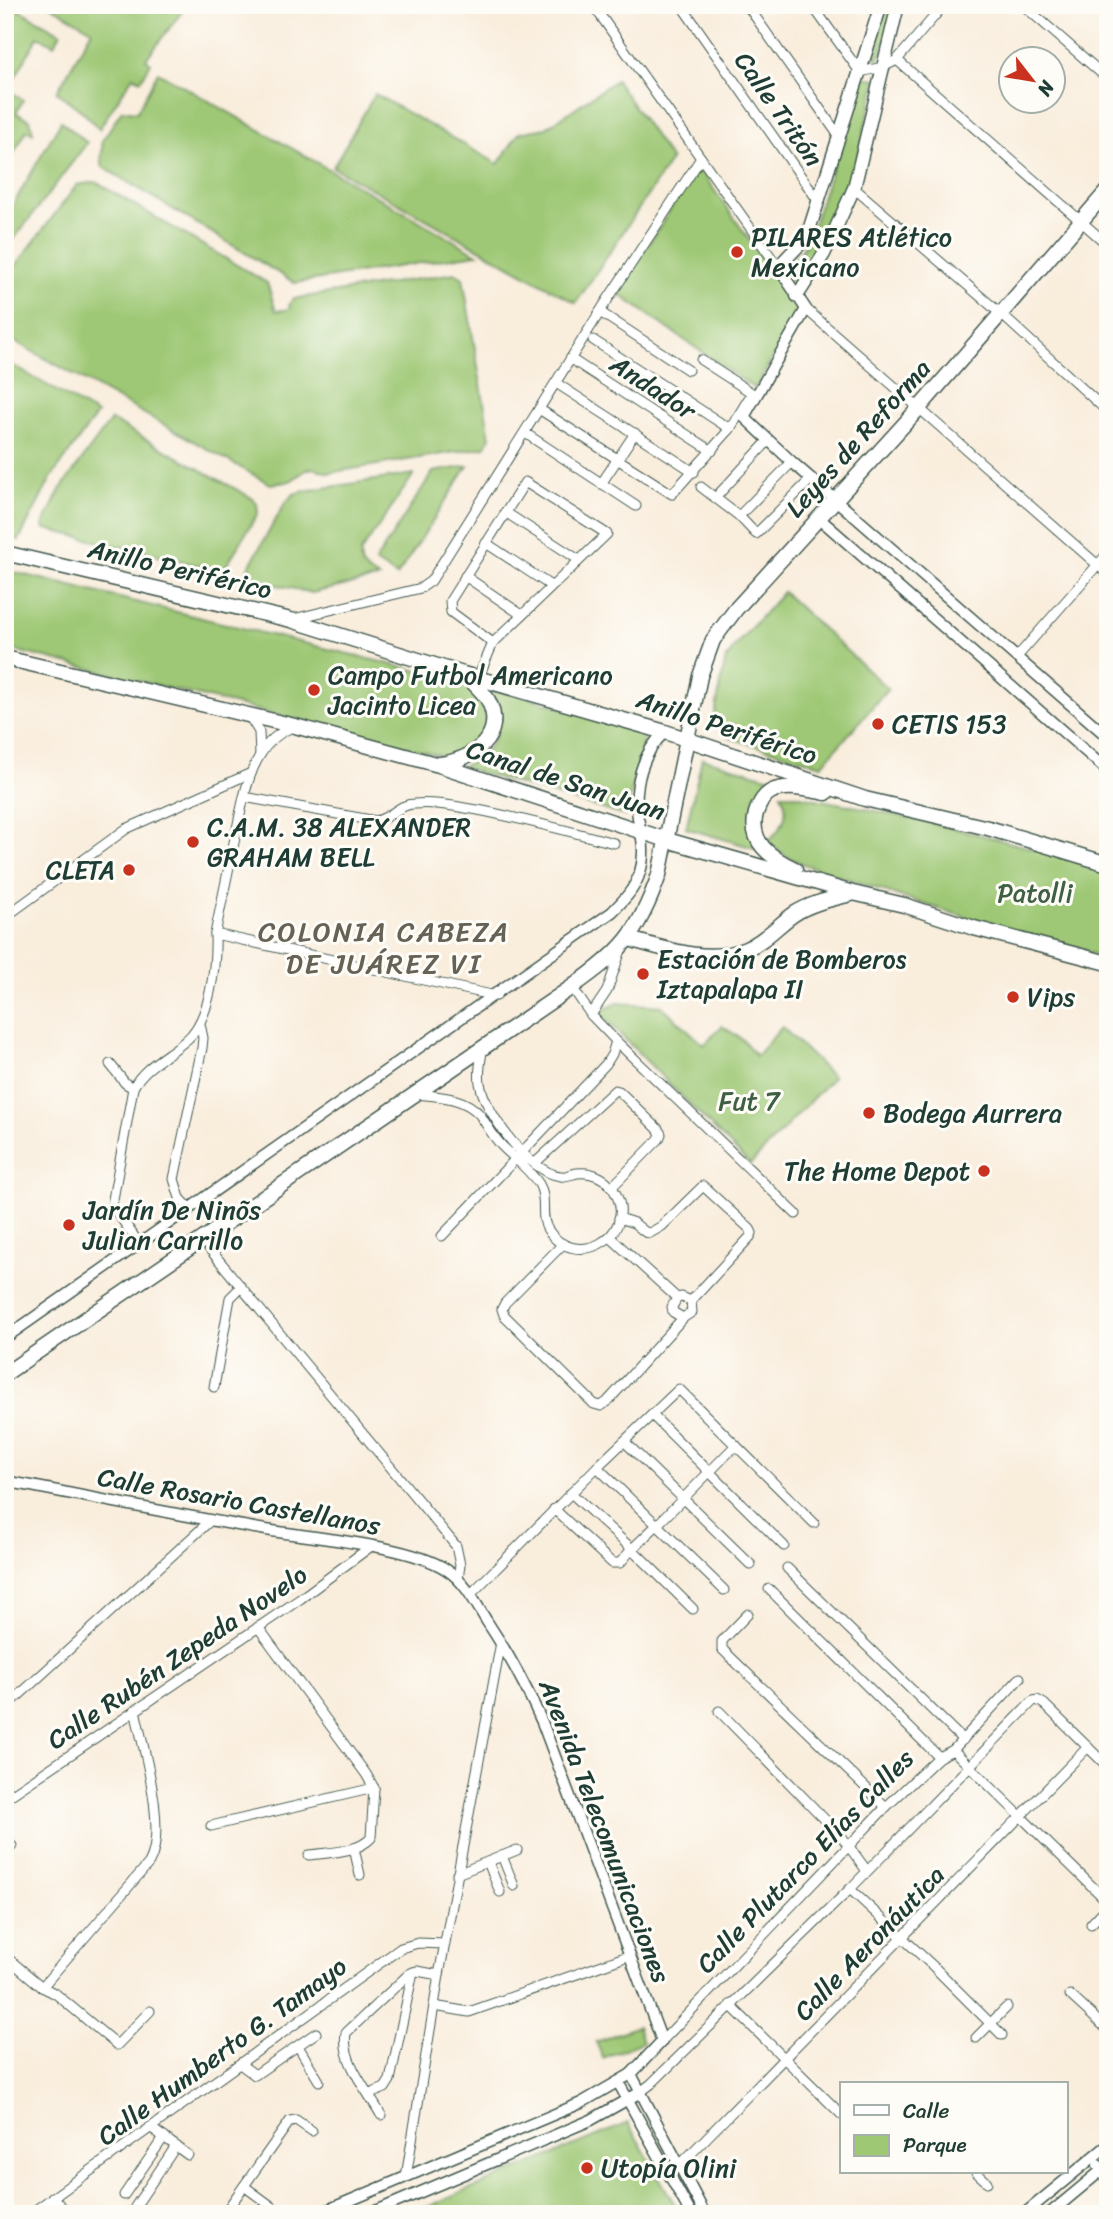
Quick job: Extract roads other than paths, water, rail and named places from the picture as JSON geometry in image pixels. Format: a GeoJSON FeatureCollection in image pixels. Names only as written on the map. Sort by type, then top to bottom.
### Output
{"type":"FeatureCollection","features":[{"type":"Feature","properties":{"kind":"main road"},"geometry":{"type":"LineString","coordinates":[[797,296],[824,254],[854,188],[898,5]]}},
{"type":"Feature","properties":{"kind":"main road"},"geometry":{"type":"LineString","coordinates":[[778,267],[803,241],[819,202],[879,8]]}},
{"type":"Feature","properties":{"kind":"main road","name":"Leyes de Reforma"},"geometry":{"type":"LineString","coordinates":[[625,943],[650,901],[659,875],[700,676],[713,640],[737,609],[920,407],[1108,190]]}},
{"type":"Feature","properties":{"kind":"main road","name":"Anillo Periférico"},"geometry":{"type":"LineString","coordinates":[[5,553],[291,620],[463,674],[688,739],[865,799],[988,828],[1108,864]]}},
{"type":"Feature","properties":{"kind":"main road","name":"Canal de San Juan"},"geometry":{"type":"LineString","coordinates":[[5,658],[248,714],[439,765],[667,840],[904,905],[997,935],[1108,963]]}},
{"type":"Feature","properties":{"kind":"main road"},"geometry":{"type":"LineString","coordinates":[[439,765],[471,756],[480,749],[491,731],[493,716],[488,701],[478,687],[463,674]]}},
{"type":"Feature","properties":{"kind":"main road"},"geometry":{"type":"LineString","coordinates":[[846,891],[779,862],[769,855],[763,849],[755,830],[757,811],[764,797],[784,788],[865,799]]}},
{"type":"Feature","properties":{"kind":"main road"},"geometry":{"type":"LineString","coordinates":[[5,1374],[572,987],[601,966],[625,943],[698,955],[730,954],[760,942],[806,907],[846,891]]}},
{"type":"Feature","properties":{"kind":"street"},"geometry":{"type":"LineString","coordinates":[[593,5],[806,309],[1108,574]]}},
{"type":"Feature","properties":{"kind":"street","name":"Calle Tritón"},"geometry":{"type":"LineString","coordinates":[[681,5],[819,202]]}},
{"type":"Feature","properties":{"kind":"street"},"geometry":{"type":"LineString","coordinates":[[747,5],[839,136]]}},
{"type":"Feature","properties":{"kind":"street"},"geometry":{"type":"LineString","coordinates":[[812,5],[860,72],[883,67],[897,60],[944,5]]}},
{"type":"Feature","properties":{"kind":"street"},"geometry":{"type":"LineString","coordinates":[[1023,5],[1108,79]]}},
{"type":"Feature","properties":{"kind":"street"},"geometry":{"type":"LineString","coordinates":[[897,60],[1108,245]]}},
{"type":"Feature","properties":{"kind":"street"},"geometry":{"type":"LineString","coordinates":[[291,620],[426,585],[701,158]]}},
{"type":"Feature","properties":{"kind":"street"},"geometry":{"type":"LineString","coordinates":[[854,188],[1001,314],[1108,412]]}},
{"type":"Feature","properties":{"kind":"street"},"geometry":{"type":"LineString","coordinates":[[806,309],[741,416],[1108,737]]}},
{"type":"Feature","properties":{"kind":"street","name":"Andador"},"geometry":{"type":"LineString","coordinates":[[600,312],[688,370]]}},
{"type":"Feature","properties":{"kind":"street","name":"Andador"},"geometry":{"type":"LineString","coordinates":[[593,340],[730,429]]}},
{"type":"Feature","properties":{"kind":"street","name":"Andador"},"geometry":{"type":"LineString","coordinates":[[571,359],[712,451]]}},
{"type":"Feature","properties":{"kind":"street","name":"Andador"},"geometry":{"type":"LineString","coordinates":[[539,409],[673,494],[741,416],[752,393],[701,360]]}},
{"type":"Feature","properties":{"kind":"street","name":"Andador"},"geometry":{"type":"LineString","coordinates":[[556,383],[694,472]]}},
{"type":"Feature","properties":{"kind":"street"},"geometry":{"type":"LineString","coordinates":[[524,433],[636,506]]}},
{"type":"Feature","properties":{"kind":"street","name":"Andador"},"geometry":{"type":"LineString","coordinates":[[601,484],[635,433]]}},
{"type":"Feature","properties":{"kind":"street"},"geometry":{"type":"LineString","coordinates":[[716,497],[769,440]]}},
{"type":"Feature","properties":{"kind":"street"},"geometry":{"type":"LineString","coordinates":[[739,516],[792,462]]}},
{"type":"Feature","properties":{"kind":"street"},"geometry":{"type":"LineString","coordinates":[[701,487],[739,516],[756,534],[811,479]]}},
{"type":"Feature","properties":{"kind":"street"},"geometry":{"type":"LineString","coordinates":[[478,678],[493,643],[607,534],[525,482],[450,601],[451,612],[493,643]]}},
{"type":"Feature","properties":{"kind":"street"},"geometry":{"type":"LineString","coordinates":[[505,512],[579,560]]}},
{"type":"Feature","properties":{"kind":"street"},"geometry":{"type":"LineString","coordinates":[[820,519],[1103,767],[1108,754]]}},
{"type":"Feature","properties":{"kind":"street"},"geometry":{"type":"LineString","coordinates":[[486,543],[551,586]]}},
{"type":"Feature","properties":{"kind":"street"},"geometry":{"type":"LineString","coordinates":[[1016,658],[1108,553]]}},
{"type":"Feature","properties":{"kind":"street"},"geometry":{"type":"LineString","coordinates":[[465,576],[522,615]]}},
{"type":"Feature","properties":{"kind":"street"},"geometry":{"type":"LineString","coordinates":[[248,714],[259,732],[260,755]]}},
{"type":"Feature","properties":{"kind":"street"},"geometry":{"type":"LineString","coordinates":[[140,1245],[112,1205],[133,1088],[138,1078],[189,1039],[200,1024],[206,1008],[216,956],[215,934],[251,773],[260,755],[276,736],[295,726]]}},
{"type":"Feature","properties":{"kind":"street"},"geometry":{"type":"LineString","coordinates":[[5,1338],[496,996],[612,912],[626,899],[641,872],[642,832],[637,802],[644,761],[648,750],[665,732]]}},
{"type":"Feature","properties":{"kind":"street"},"geometry":{"type":"LineString","coordinates":[[5,917],[127,830],[251,773]]}},
{"type":"Feature","properties":{"kind":"street"},"geometry":{"type":"LineString","coordinates":[[244,797],[376,821],[387,818],[402,806],[412,803],[448,805],[525,819],[614,843]]}},
{"type":"Feature","properties":{"kind":"street"},"geometry":{"type":"LineString","coordinates":[[215,934],[496,996]]}},
{"type":"Feature","properties":{"kind":"street"},"geometry":{"type":"LineString","coordinates":[[591,1015],[607,991],[625,943]]}},
{"type":"Feature","properties":{"kind":"street"},"geometry":{"type":"LineString","coordinates":[[572,987],[591,1015],[616,1041],[796,1214]]}},
{"type":"Feature","properties":{"kind":"street"},"geometry":{"type":"LineString","coordinates":[[188,1208],[175,1188],[174,1179],[202,1048],[200,1024]]}},
{"type":"Feature","properties":{"kind":"street"},"geometry":{"type":"LineString","coordinates":[[442,1236],[606,1064],[616,1041]]}},
{"type":"Feature","properties":{"kind":"street"},"geometry":{"type":"LineString","coordinates":[[414,1094],[456,1100],[470,1106],[499,1143],[519,1155],[562,1177],[581,1172],[598,1176],[612,1187],[619,1205],[619,1218],[610,1237],[591,1248],[573,1249],[563,1244],[547,1229],[543,1193],[538,1182],[519,1155],[501,1129],[480,1084],[483,1046]]}},
{"type":"Feature","properties":{"kind":"street"},"geometry":{"type":"LineString","coordinates":[[110,1063],[125,1083],[133,1088]]}},
{"type":"Feature","properties":{"kind":"street"},"geometry":{"type":"LineString","coordinates":[[535,1163],[615,1090],[619,1091],[661,1134],[612,1187]]}},
{"type":"Feature","properties":{"kind":"street"},"geometry":{"type":"LineString","coordinates":[[619,1218],[628,1220],[650,1233],[662,1226],[700,1186],[708,1188],[752,1233],[683,1297],[673,1312],[680,1317]]}},
{"type":"Feature","properties":{"kind":"street"},"geometry":{"type":"LineString","coordinates":[[563,1244],[502,1308],[504,1315],[594,1404],[601,1406],[674,1328],[680,1317],[692,1312],[683,1297],[610,1237]]}},
{"type":"Feature","properties":{"kind":"street"},"geometry":{"type":"LineString","coordinates":[[203,1241],[456,1546],[460,1565],[458,1579]]}},
{"type":"Feature","properties":{"kind":"street"},"geometry":{"type":"LineString","coordinates":[[214,1387],[230,1298],[241,1287]]}},
{"type":"Feature","properties":{"kind":"street"},"geometry":{"type":"LineString","coordinates":[[470,1595],[554,1509],[679,1389],[814,1523]]}},
{"type":"Feature","properties":{"kind":"street"},"geometry":{"type":"LineString","coordinates":[[652,1415],[783,1546]]}},
{"type":"Feature","properties":{"kind":"street"},"geometry":{"type":"LineString","coordinates":[[625,1442],[751,1565]]}},
{"type":"Feature","properties":{"kind":"street"},"geometry":{"type":"LineString","coordinates":[[554,1509],[612,1563],[620,1563],[736,1446]]}},
{"type":"Feature","properties":{"kind":"street"},"geometry":{"type":"LineString","coordinates":[[597,1467],[724,1590]]}},
{"type":"Feature","properties":{"kind":"street","name":"Calle Rosario Castellanos"},"geometry":{"type":"LineString","coordinates":[[5,1481],[415,1556],[433,1562],[458,1579]]}},
{"type":"Feature","properties":{"kind":"street"},"geometry":{"type":"LineString","coordinates":[[571,1493],[693,1609]]}},
{"type":"Feature","properties":{"kind":"street"},"geometry":{"type":"LineString","coordinates":[[5,1708],[211,1520]]}},
{"type":"Feature","properties":{"kind":"street","name":"Calle Rubén Zepeda Novelo"},"geometry":{"type":"LineString","coordinates":[[5,1799],[258,1627],[370,1547]]}},
{"type":"Feature","properties":{"kind":"street"},"geometry":{"type":"LineString","coordinates":[[787,1568],[962,1740]]}},
{"type":"Feature","properties":{"kind":"street","name":"Avenida Telecomunicaciones"},"geometry":{"type":"LineString","coordinates":[[458,1579],[525,1683],[662,2041]]}},
{"type":"Feature","properties":{"kind":"street"},"geometry":{"type":"LineString","coordinates":[[769,1589],[939,1757]]}},
{"type":"Feature","properties":{"kind":"street"},"geometry":{"type":"LineString","coordinates":[[748,1614],[722,1641],[722,1649],[886,1807]]}},
{"type":"Feature","properties":{"kind":"street"},"geometry":{"type":"LineString","coordinates":[[258,1627],[374,1788],[371,1838],[365,1844],[354,1848],[309,1855]]}},
{"type":"Feature","properties":{"kind":"street"},"geometry":{"type":"LineString","coordinates":[[406,2177],[439,1975],[501,1643]]}},
{"type":"Feature","properties":{"kind":"street","name":"Calle Plutarco Elías Calles"},"geometry":{"type":"LineString","coordinates":[[318,2214],[581,2102],[631,2074],[886,1807],[939,1757],[953,1750],[1020,1678]]}},
{"type":"Feature","properties":{"kind":"street","name":"Calle Plutarco Elías Calles"},"geometry":{"type":"LineString","coordinates":[[369,2214],[590,2120],[651,2084],[850,1889],[1029,1704],[1037,1700],[1088,1747]]}},
{"type":"Feature","properties":{"kind":"street"},"geometry":{"type":"LineString","coordinates":[[42,1987],[149,1863],[156,1851],[156,1813],[135,1710]]}},
{"type":"Feature","properties":{"kind":"street"},"geometry":{"type":"LineString","coordinates":[[719,1711],[842,1838],[867,1871]]}},
{"type":"Feature","properties":{"kind":"street"},"geometry":{"type":"LineString","coordinates":[[1088,1747],[1108,1767]]}},
{"type":"Feature","properties":{"kind":"street","name":"Calle Aeronáutica"},"geometry":{"type":"LineString","coordinates":[[678,2166],[1088,1747]]}},
{"type":"Feature","properties":{"kind":"street"},"geometry":{"type":"LineString","coordinates":[[953,1750],[1108,1904],[1091,1924]]}},
{"type":"Feature","properties":{"kind":"street"},"geometry":{"type":"LineString","coordinates":[[211,1826],[374,1788]]}},
{"type":"Feature","properties":{"kind":"street"},"geometry":{"type":"LineString","coordinates":[[354,1848],[360,1875]]}},
{"type":"Feature","properties":{"kind":"street"},"geometry":{"type":"LineString","coordinates":[[457,1874],[517,1850]]}},
{"type":"Feature","properties":{"kind":"street"},"geometry":{"type":"LineString","coordinates":[[502,1856],[514,1886]]}},
{"type":"Feature","properties":{"kind":"street"},"geometry":{"type":"LineString","coordinates":[[488,1862],[500,1892]]}},
{"type":"Feature","properties":{"kind":"street"},"geometry":{"type":"LineString","coordinates":[[850,1889],[1002,2035]]}},
{"type":"Feature","properties":{"kind":"street","name":"Calle Humberto G. Tamayo"},"geometry":{"type":"LineString","coordinates":[[30,2214],[401,1948],[418,1943],[445,1944]]}},
{"type":"Feature","properties":{"kind":"street"},"geometry":{"type":"LineString","coordinates":[[5,1956],[117,2045],[150,2011]]}},
{"type":"Feature","properties":{"kind":"street"},"geometry":{"type":"LineString","coordinates":[[435,2006],[469,2012],[628,1956]]}},
{"type":"Feature","properties":{"kind":"street"},"geometry":{"type":"LineString","coordinates":[[381,2115],[349,2064],[346,2033],[413,1972],[439,1975]]}},
{"type":"Feature","properties":{"kind":"street"},"geometry":{"type":"LineString","coordinates":[[370,2094],[384,2088],[390,2080],[413,1972]]}},
{"type":"Feature","properties":{"kind":"street"},"geometry":{"type":"LineString","coordinates":[[1070,1995],[1108,2030]]}},
{"type":"Feature","properties":{"kind":"street"},"geometry":{"type":"LineString","coordinates":[[730,2005],[840,2113]]}},
{"type":"Feature","properties":{"kind":"street"},"geometry":{"type":"LineString","coordinates":[[976,2038],[1007,2007]]}},
{"type":"Feature","properties":{"kind":"street"},"geometry":{"type":"LineString","coordinates":[[240,2064],[256,2075],[316,2033]]}},
{"type":"Feature","properties":{"kind":"street"},"geometry":{"type":"LineString","coordinates":[[298,2046],[319,2081]]}},
{"type":"Feature","properties":{"kind":"street"},"geometry":{"type":"LineString","coordinates":[[631,2074],[705,2214]]}},
{"type":"Feature","properties":{"kind":"street"},"geometry":{"type":"LineString","coordinates":[[618,2082],[691,2214]]}},
{"type":"Feature","properties":{"kind":"street"},"geometry":{"type":"LineString","coordinates":[[224,2214],[290,2120],[296,2120],[312,2131]]}},
{"type":"Feature","properties":{"kind":"street"},"geometry":{"type":"LineString","coordinates":[[150,2127],[188,2155]]}},
{"type":"Feature","properties":{"kind":"street"},"geometry":{"type":"LineString","coordinates":[[124,2195],[163,2137]]}},
{"type":"Feature","properties":{"kind":"street"},"geometry":{"type":"LineString","coordinates":[[135,2207],[176,2146]]}},
{"type":"Feature","properties":{"kind":"street"},"geometry":{"type":"LineString","coordinates":[[1024,2214],[1106,2150]]}},
{"type":"Feature","properties":{"kind":"street"},"geometry":{"type":"LineString","coordinates":[[1094,2157],[1105,2167],[1108,2181]]}},
{"type":"Feature","properties":{"kind":"street"},"geometry":{"type":"LineString","coordinates":[[1049,2214],[1105,2167]]}},
{"type":"Feature","properties":{"kind":"street"},"geometry":{"type":"LineString","coordinates":[[978,2174],[987,2182]]}},
{"type":"Feature","properties":{"kind":"street"},"geometry":{"type":"LineString","coordinates":[[244,2186],[282,2214]]}},
{"type":"Feature","properties":{"kind":"street"},"geometry":{"type":"LineString","coordinates":[[52,2197],[62,2207],[60,2214]]}},
{"type":"Feature","properties":{"kind":"place","name":"PILARES Atlético Mexicano"},"geometry":{"type":"Point","coordinates":[737,252]}},
{"type":"Feature","properties":{"kind":"place","name":"Campo Futbol Americano Jacinto Licea"},"geometry":{"type":"Point","coordinates":[314,690]}},
{"type":"Feature","properties":{"kind":"place","name":"CETIS 153"},"geometry":{"type":"Point","coordinates":[878,724]}},
{"type":"Feature","properties":{"kind":"place","name":"C.A.M. 38 ALEXANDER GRAHAM BELL"},"geometry":{"type":"Point","coordinates":[193,842]}},
{"type":"Feature","properties":{"kind":"place","name":"CLETA"},"geometry":{"type":"Point","coordinates":[129,870]}},
{"type":"Feature","properties":{"kind":"place","name":"Estación de Bomberos Iztapalapa II"},"geometry":{"type":"Point","coordinates":[643,974]}},
{"type":"Feature","properties":{"kind":"place","name":"Vips"},"geometry":{"type":"Point","coordinates":[1013,997]}},
{"type":"Feature","properties":{"kind":"place","name":"Bodega Aurrera"},"geometry":{"type":"Point","coordinates":[869,1113]}},
{"type":"Feature","properties":{"kind":"place","name":"The Home Depot"},"geometry":{"type":"Point","coordinates":[984,1171]}},
{"type":"Feature","properties":{"kind":"place","name":"Jardín De Ninõs Julian Carrillo"},"geometry":{"type":"Point","coordinates":[69,1225]}},
{"type":"Feature","properties":{"kind":"place","name":"Utopía Olini"},"geometry":{"type":"Point","coordinates":[587,2168]}},
{"type":"Feature","properties":{"kind":"district","name":"COLONIA CABEZA DE JUÁREZ VI"},"geometry":{"type":"Point","coordinates":[384,947]}},
{"type":"Feature","properties":{"kind":"park label","name":"Patolli"},"geometry":{"type":"Point","coordinates":[1035,893]}},
{"type":"Feature","properties":{"kind":"park label","name":"Fut 7"},"geometry":{"type":"Point","coordinates":[749,1101]}}]}
